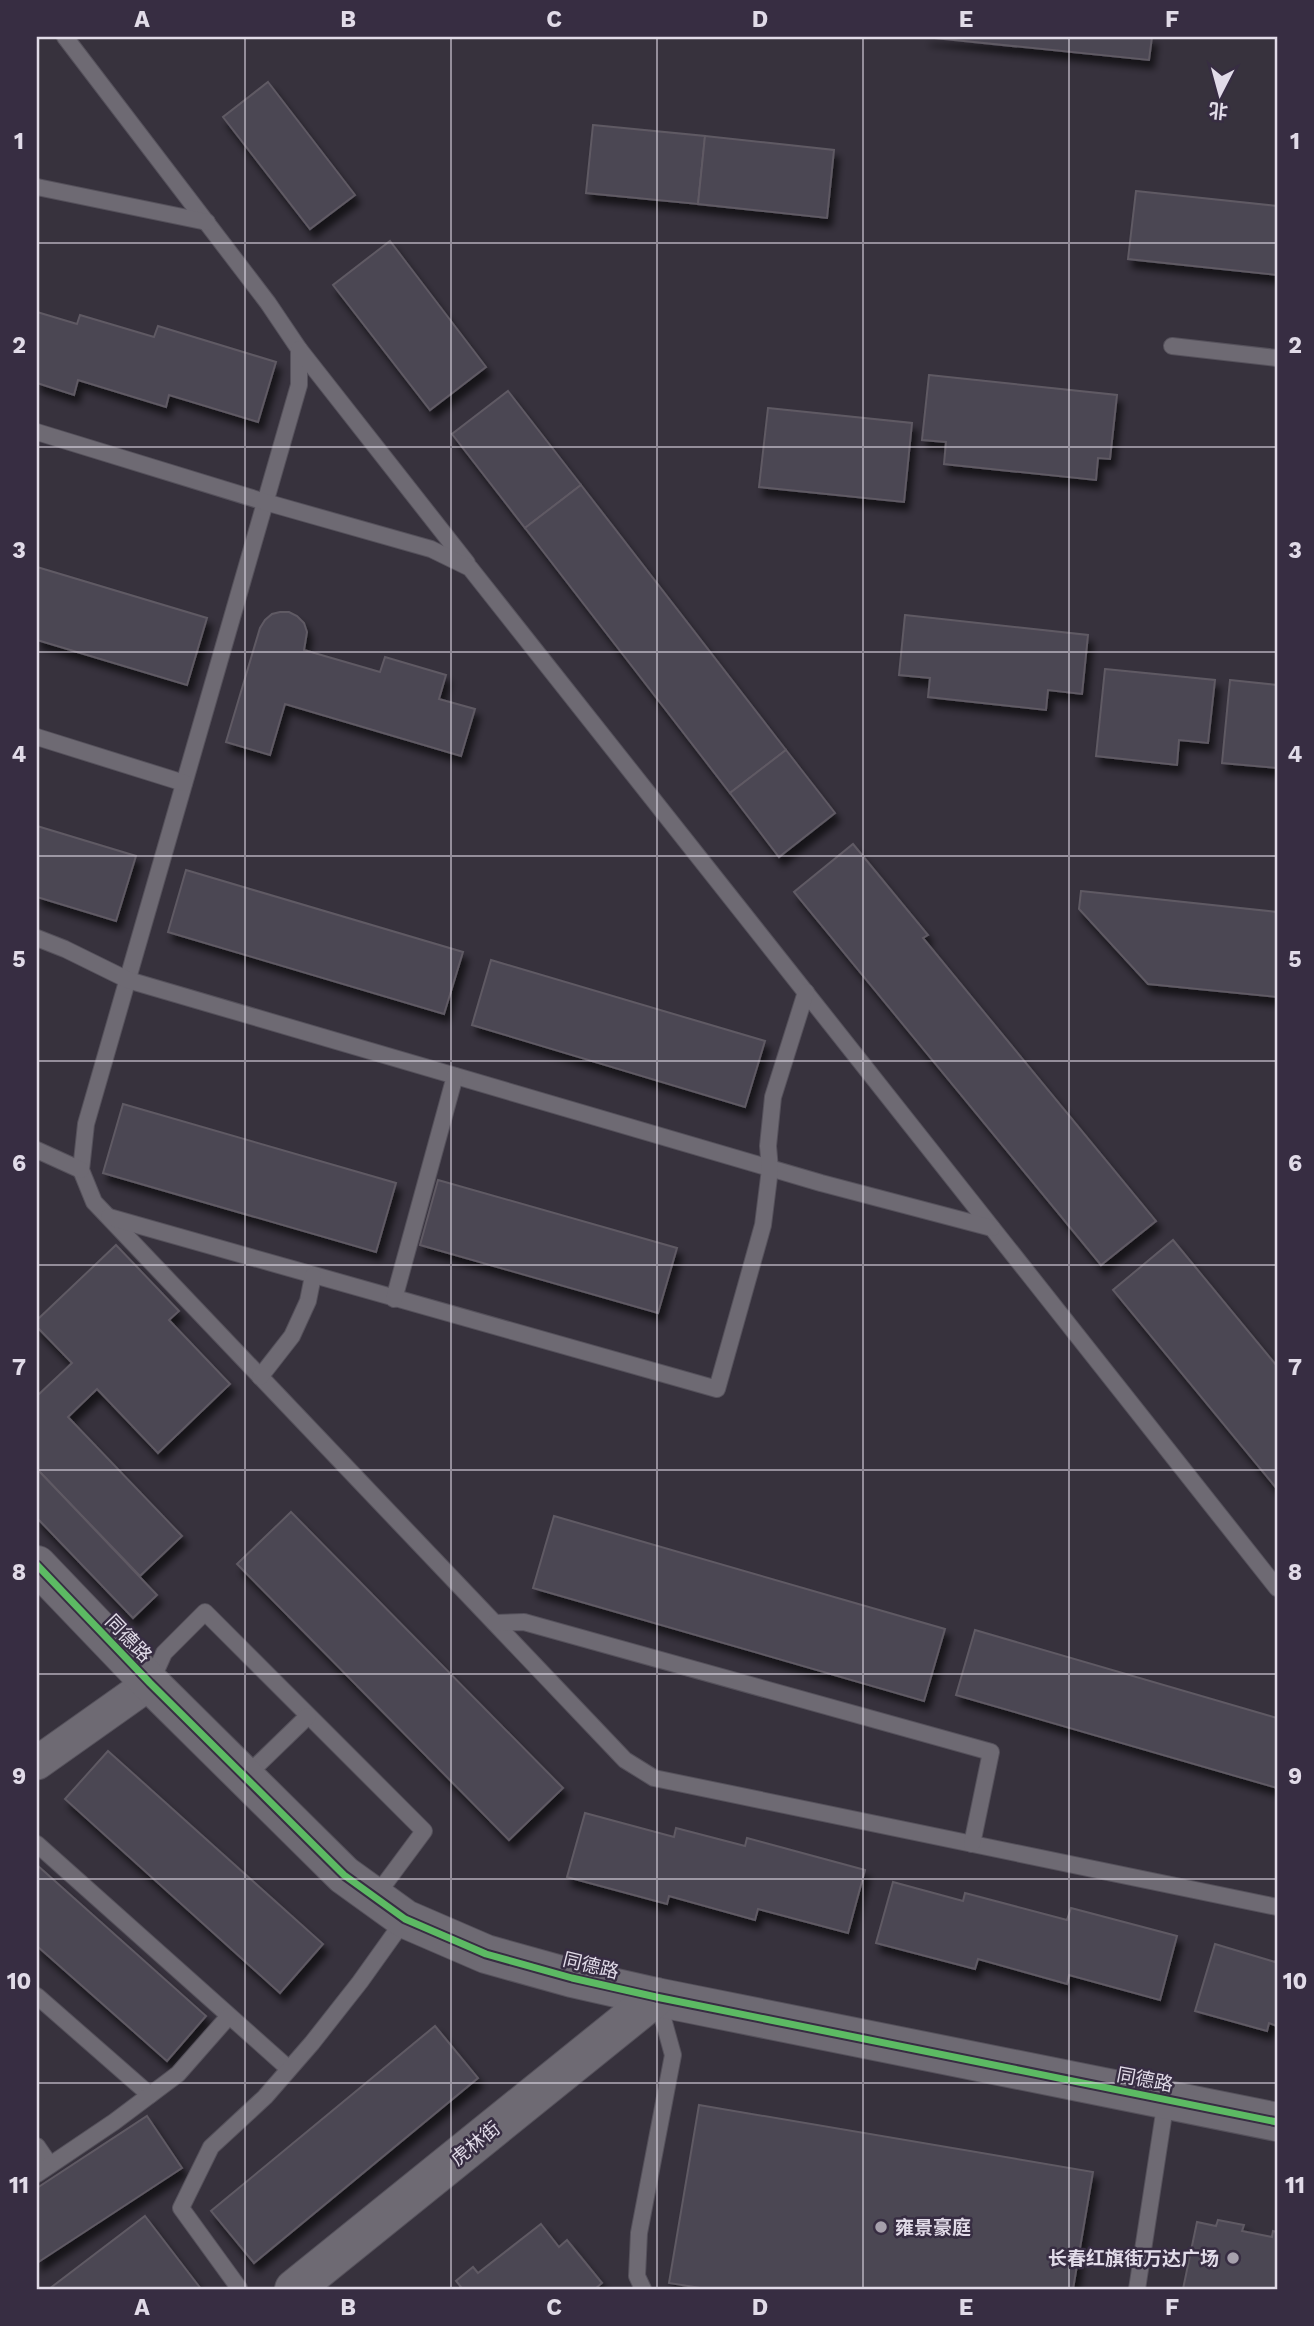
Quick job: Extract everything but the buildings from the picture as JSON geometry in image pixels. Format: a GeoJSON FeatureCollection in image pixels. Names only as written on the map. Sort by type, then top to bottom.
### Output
{"type":"FeatureCollection","features":[{"type":"Feature","properties":{"kind":"street","name":"同德路"},"geometry":{"type":"LineString","coordinates":[[37,1565],[150,1683],[344,1875],[405,1919],[486,1954],[572,1978],[1277,2122]]}},
{"type":"Feature","properties":{"kind":"street"},"geometry":{"type":"LineString","coordinates":[[37,1763],[150,1683]]}},
{"type":"Feature","properties":{"kind":"street","name":"虎林街"},"geometry":{"type":"LineString","coordinates":[[294,2289],[656,1997]]}},
{"type":"Feature","properties":{"kind":"lane"},"geometry":{"type":"LineString","coordinates":[[65,37],[268,303],[299,349],[470,568],[1277,1588]]}},
{"type":"Feature","properties":{"kind":"lane"},"geometry":{"type":"LineString","coordinates":[[37,187],[207,222]]}},
{"type":"Feature","properties":{"kind":"lane"},"geometry":{"type":"LineString","coordinates":[[1172,346],[1277,358]]}},
{"type":"Feature","properties":{"kind":"lane"},"geometry":{"type":"LineString","coordinates":[[299,349],[299,385],[86,1124],[81,1170],[94,1202],[625,1760],[654,1778],[1277,1907]]}},
{"type":"Feature","properties":{"kind":"lane"},"geometry":{"type":"LineString","coordinates":[[37,432],[265,502],[431,549],[470,568]]}},
{"type":"Feature","properties":{"kind":"lane"},"geometry":{"type":"LineString","coordinates":[[37,737],[184,783]]}},
{"type":"Feature","properties":{"kind":"lane"},"geometry":{"type":"LineString","coordinates":[[37,938],[128,980],[770,1169],[992,1228]]}},
{"type":"Feature","properties":{"kind":"lane"},"geometry":{"type":"LineString","coordinates":[[107,1216],[717,1389],[763,1224],[770,1169],[768,1146],[773,1097],[806,992]]}},
{"type":"Feature","properties":{"kind":"lane"},"geometry":{"type":"LineString","coordinates":[[394,1298],[455,1076]]}},
{"type":"Feature","properties":{"kind":"lane"},"geometry":{"type":"LineString","coordinates":[[37,1150],[81,1170]]}},
{"type":"Feature","properties":{"kind":"lane"},"geometry":{"type":"LineString","coordinates":[[260,1377],[292,1336],[308,1301],[313,1276]]}},
{"type":"Feature","properties":{"kind":"lane"},"geometry":{"type":"LineString","coordinates":[[150,1683],[164,1653],[205,1612],[424,1831],[375,1897]]}},
{"type":"Feature","properties":{"kind":"lane"},"geometry":{"type":"LineString","coordinates":[[495,1623],[524,1622],[991,1752],[972,1844]]}},
{"type":"Feature","properties":{"kind":"lane"},"geometry":{"type":"LineString","coordinates":[[245,1777],[308,1716]]}},
{"type":"Feature","properties":{"kind":"lane"},"geometry":{"type":"LineString","coordinates":[[37,1844],[289,2069]]}},
{"type":"Feature","properties":{"kind":"lane"},"geometry":{"type":"LineString","coordinates":[[239,2288],[181,2208],[211,2147],[265,2097],[289,2069],[360,1982],[405,1919]]}},
{"type":"Feature","properties":{"kind":"lane"},"geometry":{"type":"LineString","coordinates":[[37,1996],[150,2095]]}},
{"type":"Feature","properties":{"kind":"lane"},"geometry":{"type":"LineString","coordinates":[[643,2289],[637,2276],[639,2233],[673,2055],[656,1997]]}},
{"type":"Feature","properties":{"kind":"lane"},"geometry":{"type":"LineString","coordinates":[[37,2146],[44,2169],[178,2074],[229,2015]]}},
{"type":"Feature","properties":{"kind":"lane"},"geometry":{"type":"LineString","coordinates":[[1137,2289],[1166,2100]]}},
{"type":"Feature","properties":{"kind":"cycle path"},"geometry":{"type":"LineString","coordinates":[[37,1565],[150,1683],[344,1875],[405,1919],[486,1954],[572,1978],[1277,2122]]}},
{"type":"Feature","properties":{"kind":"place","name":"雍景豪庭"},"geometry":{"type":"Point","coordinates":[881,2227]}},
{"type":"Feature","properties":{"kind":"place","name":"长春红旗街万达广场"},"geometry":{"type":"Point","coordinates":[1233,2258]}}]}
